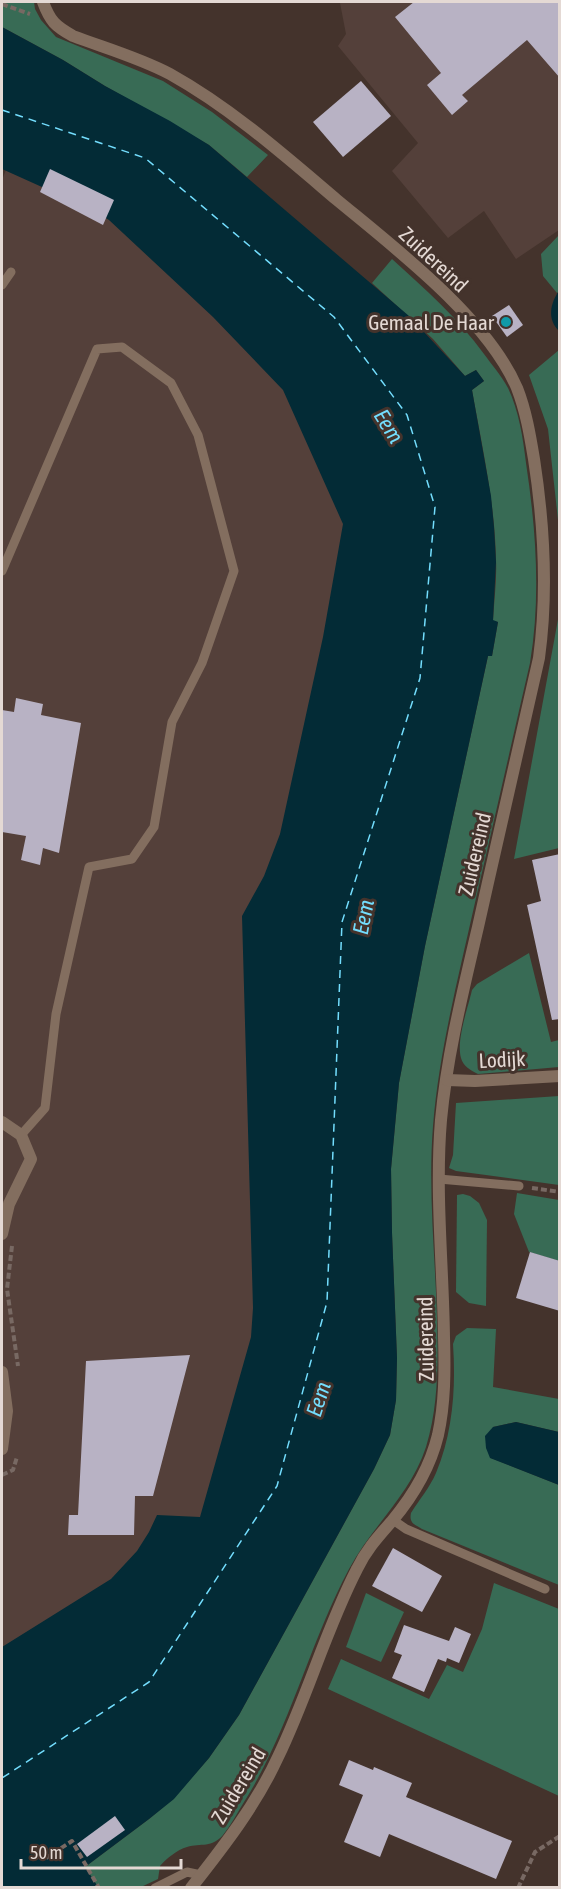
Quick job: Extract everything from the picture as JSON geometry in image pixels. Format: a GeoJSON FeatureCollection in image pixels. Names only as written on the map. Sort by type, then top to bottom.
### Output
{"type":"FeatureCollection","features":[{"type":"Feature","properties":{"kind":"street"},"geometry":{"type":"LineString","coordinates":[[43,2],[51,20]]}},
{"type":"Feature","properties":{"kind":"street","name":"Zuidereind"},"geometry":{"type":"LineString","coordinates":[[51,20],[73,36],[167,73],[190,86],[260,135],[408,259],[450,299],[500,357],[517,389],[527,419],[539,493],[544,603],[541,642],[454,1030],[440,1130],[445,1391],[434,1451],[427,1470],[393,1520],[369,1546],[349,1584],[296,1717],[248,1812],[217,1856],[191,1887]]}},
{"type":"Feature","properties":{"kind":"street","name":"Lodijk"},"geometry":{"type":"LineString","coordinates":[[447,1080],[475,1081],[560,1076]]}},
{"type":"Feature","properties":{"kind":"street"},"geometry":{"type":"LineString","coordinates":[[2,1122],[21,1135],[31,1159],[9,1204],[2,1234]]}},
{"type":"Feature","properties":{"kind":"street"},"geometry":{"type":"LineString","coordinates":[[2,1372],[7,1411],[2,1449]]}},
{"type":"Feature","properties":{"kind":"lane"},"geometry":{"type":"LineString","coordinates":[[2,285],[11,272]]}},
{"type":"Feature","properties":{"kind":"lane"},"geometry":{"type":"LineString","coordinates":[[2,571],[97,349],[122,347],[171,383],[198,435],[234,571],[202,663],[172,722],[154,827],[132,859],[89,867],[56,1014],[45,1108],[21,1135]]}},
{"type":"Feature","properties":{"kind":"lane"},"geometry":{"type":"LineString","coordinates":[[440,1179],[519,1186]]}},
{"type":"Feature","properties":{"kind":"lane"},"geometry":{"type":"LineString","coordinates":[[393,1520],[406,1529],[545,1589]]}},
{"type":"Feature","properties":{"kind":"lane"},"geometry":{"type":"LineString","coordinates":[[154,1887],[187,1872],[201,1875]]}},
{"type":"Feature","properties":{"kind":"path"},"geometry":{"type":"LineString","coordinates":[[2,4],[51,20]]}},
{"type":"Feature","properties":{"kind":"path"},"geometry":{"type":"LineString","coordinates":[[519,1186],[560,1192]]}},
{"type":"Feature","properties":{"kind":"path"},"geometry":{"type":"LineString","coordinates":[[16,1236],[8,1269],[7,1289],[19,1370]]}},
{"type":"Feature","properties":{"kind":"path"},"geometry":{"type":"LineString","coordinates":[[2,1475],[13,1470],[18,1455]]}},
{"type":"Feature","properties":{"kind":"path"},"geometry":{"type":"LineString","coordinates":[[519,1887],[535,1851],[560,1836]]}},
{"type":"Feature","properties":{"kind":"path"},"geometry":{"type":"LineString","coordinates":[[46,1858],[72,1841],[99,1887]]}},
{"type":"Feature","properties":{"kind":"shaded area"},"geometry":{"type":"Polygon","coordinates":[[[559,2],[559,230],[516,259],[484,211],[448,238],[392,171],[418,143],[338,46],[346,34],[340,3],[559,2]]]}},
{"type":"Feature","properties":{"kind":"shaded area"},"geometry":{"type":"Polygon","coordinates":[[[12,155],[149,223],[298,374],[355,534],[264,1372],[212,1549],[2,1708],[2,180],[12,155]]]}},
{"type":"Feature","properties":{"kind":"green space"},"geometry":{"type":"Polygon","coordinates":[[[2,2],[34,2],[41,20],[56,37],[163,81],[212,112],[268,155],[247,177],[209,145],[2,27],[2,2]]]}},
{"type":"Feature","properties":{"kind":"green space"},"geometry":{"type":"Polygon","coordinates":[[[559,235],[560,291],[557,293],[543,276],[541,254],[559,235]]]}},
{"type":"Feature","properties":{"kind":"green space"},"geometry":{"type":"Polygon","coordinates":[[[392,259],[441,304],[463,328],[508,388],[518,415],[523,444],[536,563],[535,613],[530,663],[444,1043],[436,1098],[431,1174],[438,1350],[433,1415],[426,1447],[419,1464],[401,1495],[358,1553],[349,1569],[322,1627],[274,1745],[260,1774],[226,1831],[215,1842],[187,1847],[176,1852],[160,1866],[158,1879],[141,1887],[98,1887],[85,1867],[173,1799],[209,1758],[239,1715],[374,1469],[390,1435],[396,1400],[397,1358],[391,1169],[399,1083],[425,946],[488,656],[492,656],[498,622],[493,621],[496,568],[493,517],[472,390],[484,381],[476,370],[465,376],[433,339],[372,283],[392,259]]]}},
{"type":"Feature","properties":{"kind":"green space"},"geometry":{"type":"Polygon","coordinates":[[[559,350],[559,529],[548,429],[529,375],[559,350]]]}},
{"type":"Feature","properties":{"kind":"green space"},"geometry":{"type":"Polygon","coordinates":[[[559,614],[559,848],[514,859],[559,614]]]}},
{"type":"Feature","properties":{"kind":"green space"},"geometry":{"type":"Polygon","coordinates":[[[529,953],[551,1042],[559,1040],[559,1067],[478,1074],[463,1063],[460,1051],[461,1033],[472,990],[477,984],[529,953]]]}},
{"type":"Feature","properties":{"kind":"green space"},"geometry":{"type":"Polygon","coordinates":[[[559,1096],[559,1185],[456,1171],[449,1168],[453,1155],[456,1103],[559,1096]]]}},
{"type":"Feature","properties":{"kind":"green space"},"geometry":{"type":"Polygon","coordinates":[[[517,1193],[559,1200],[559,1261],[529,1252],[514,1214],[517,1193]]]}},
{"type":"Feature","properties":{"kind":"green space"},"geometry":{"type":"Polygon","coordinates":[[[463,1194],[479,1203],[487,1220],[486,1306],[469,1303],[456,1292],[457,1195],[463,1194]]]}},
{"type":"Feature","properties":{"kind":"green space"},"geometry":{"type":"Polygon","coordinates":[[[467,1328],[496,1329],[493,1387],[559,1399],[559,1432],[516,1422],[493,1427],[491,1458],[559,1485],[559,1585],[422,1529],[411,1521],[411,1513],[434,1478],[442,1457],[452,1409],[453,1344],[456,1336],[467,1328]]]}},
{"type":"Feature","properties":{"kind":"green space"},"geometry":{"type":"Polygon","coordinates":[[[494,1583],[559,1609],[559,1796],[328,1689],[341,1659],[429,1699],[447,1665],[463,1672],[482,1629],[494,1583]]]}},
{"type":"Feature","properties":{"kind":"green space"},"geometry":{"type":"Polygon","coordinates":[[[366,1593],[404,1612],[381,1662],[346,1647],[366,1593]]]}},
{"type":"Feature","properties":{"kind":"water","name":"Eem"},"geometry":{"type":"Polygon","coordinates":[[[2,27],[209,145],[409,316],[465,376],[476,370],[484,381],[472,390],[491,496],[496,562],[493,620],[498,622],[492,656],[488,656],[425,946],[399,1083],[391,1169],[397,1358],[396,1400],[390,1435],[374,1469],[239,1715],[209,1758],[174,1799],[85,1867],[98,1887],[2,1887],[2,1647],[111,1579],[137,1551],[157,1515],[200,1517],[251,1337],[253,1308],[242,916],[264,876],[280,834],[323,637],[343,524],[283,390],[213,317],[109,220],[93,210],[2,169],[2,27]]]}},
{"type":"Feature","properties":{"kind":"water"},"geometry":{"type":"Polygon","coordinates":[[[559,291],[559,331],[551,317],[551,311],[559,291]]]}},
{"type":"Feature","properties":{"kind":"water"},"geometry":{"type":"Polygon","coordinates":[[[516,1422],[559,1432],[559,1485],[490,1458],[485,1436],[493,1427],[516,1422]]]}},
{"type":"Feature","properties":{"kind":"building"},"geometry":{"type":"Polygon","coordinates":[[[414,2],[560,2],[560,78],[527,40],[462,95],[468,101],[452,115],[427,85],[441,73],[395,17],[414,2]]]}},
{"type":"Feature","properties":{"kind":"building"},"geometry":{"type":"Polygon","coordinates":[[[361,81],[391,116],[343,157],[313,122],[361,81]]]}},
{"type":"Feature","properties":{"kind":"building"},"geometry":{"type":"Polygon","coordinates":[[[50,169],[114,200],[103,225],[40,192],[50,169]]]}},
{"type":"Feature","properties":{"kind":"building","name":"Gemaal De Haar"},"geometry":{"type":"Polygon","coordinates":[[[509,305],[523,325],[507,337],[492,316],[509,305]]]}},
{"type":"Feature","properties":{"kind":"building"},"geometry":{"type":"Polygon","coordinates":[[[16,698],[43,704],[41,715],[81,723],[59,853],[43,848],[40,865],[21,860],[26,836],[2,832],[2,710],[14,712],[16,698]]]}},
{"type":"Feature","properties":{"kind":"building"},"geometry":{"type":"Polygon","coordinates":[[[560,854],[560,1019],[552,1020],[527,905],[541,901],[532,860],[560,854]]]}},
{"type":"Feature","properties":{"kind":"building"},"geometry":{"type":"Polygon","coordinates":[[[530,1252],[560,1261],[560,1311],[516,1298],[530,1252]]]}},
{"type":"Feature","properties":{"kind":"building"},"geometry":{"type":"Polygon","coordinates":[[[190,1355],[153,1496],[135,1496],[134,1535],[68,1535],[69,1515],[78,1515],[86,1361],[190,1355]]]}},
{"type":"Feature","properties":{"kind":"building"},"geometry":{"type":"Polygon","coordinates":[[[393,1548],[442,1576],[422,1612],[372,1586],[393,1548]]]}},
{"type":"Feature","properties":{"kind":"building"},"geometry":{"type":"Polygon","coordinates":[[[404,1625],[449,1641],[455,1627],[471,1634],[459,1663],[447,1658],[446,1662],[438,1659],[424,1692],[392,1678],[402,1655],[394,1652],[404,1625]]]}},
{"type":"Feature","properties":{"kind":"building"},"geometry":{"type":"Polygon","coordinates":[[[349,1760],[373,1770],[374,1767],[412,1783],[406,1797],[512,1841],[496,1879],[389,1834],[380,1857],[344,1842],[363,1795],[339,1785],[349,1760]]]}},
{"type":"Feature","properties":{"kind":"building"},"geometry":{"type":"Polygon","coordinates":[[[115,1816],[125,1830],[87,1857],[77,1844],[115,1816]]]}},
{"type":"Feature","properties":{"kind":"ferry route"},"geometry":{"type":"LineString","coordinates":[[2,110],[145,158],[334,317],[407,415],[435,507],[420,678],[342,922],[327,1302],[277,1486],[149,1682],[2,1778]]}},
{"type":"Feature","properties":{"kind":"place","name":"Gemaal De Haar"},"geometry":{"type":"Point","coordinates":[506,322]}}]}
